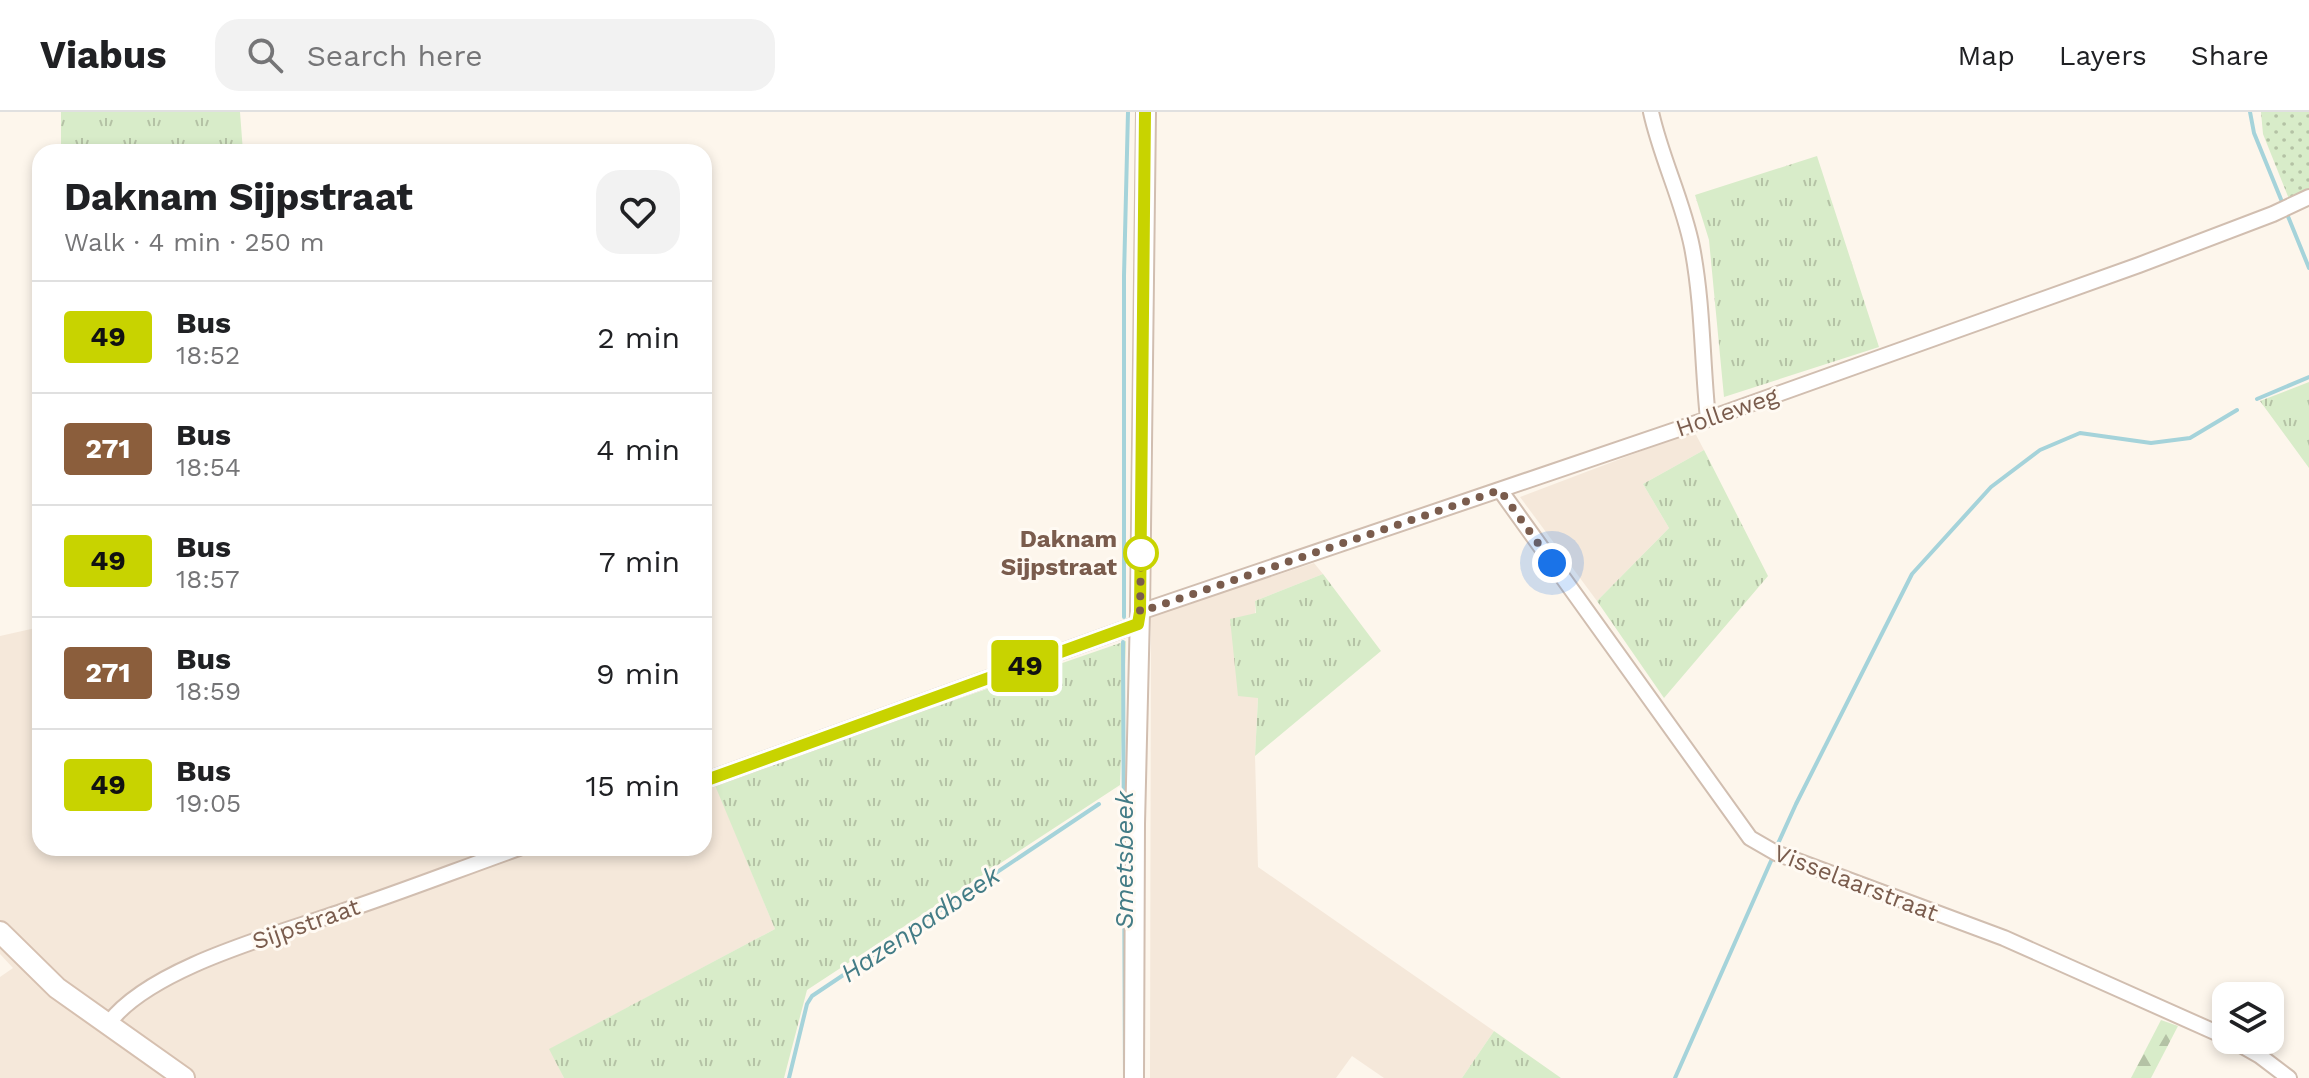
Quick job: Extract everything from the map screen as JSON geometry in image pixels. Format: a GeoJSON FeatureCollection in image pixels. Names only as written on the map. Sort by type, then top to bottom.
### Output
{"type":"FeatureCollection","features":[{"type":"Feature","properties":{"kind":"main road"},"geometry":{"type":"LineString","coordinates":[[0,932],[57,988],[171,1075]]}},
{"type":"Feature","properties":{"kind":"street"},"geometry":{"type":"LineString","coordinates":[[1134,1078],[1146,112]]}},
{"type":"Feature","properties":{"kind":"street"},"geometry":{"type":"LineString","coordinates":[[1651,112],[1693,251],[1708,419]]}},
{"type":"Feature","properties":{"kind":"street","name":"Holleweg"},"geometry":{"type":"LineString","coordinates":[[1139,618],[2139,265],[2302,201]]}},
{"type":"Feature","properties":{"kind":"street","name":"Visselaarstraat"},"geometry":{"type":"LineString","coordinates":[[1500,490],[1750,838],[1776,853],[2004,938],[2212,1031]]}},
{"type":"Feature","properties":{"kind":"street"},"geometry":{"type":"LineString","coordinates":[[712,778],[1139,618]]}},
{"type":"Feature","properties":{"kind":"street","name":"Sijpstraat"},"geometry":{"type":"LineString","coordinates":[[108,1024],[125,1004],[165,978],[247,945],[497,856]]}},
{"type":"Feature","properties":{"kind":"street"},"geometry":{"type":"LineString","coordinates":[[2256,1054],[2289,1078]]}},
{"type":"Feature","properties":{"kind":"shaded area"},"geometry":{"type":"Polygon","coordinates":[[[1694,431],[1704,450],[1643,484],[1669,528],[1597,601],[1520,497],[1694,431]]]}},
{"type":"Feature","properties":{"kind":"shaded area"},"geometry":{"type":"Polygon","coordinates":[[[1314,563],[1323,574],[1255,601],[1258,867],[1494,1031],[1462,1078],[1384,1078],[1352,1056],[1336,1078],[1150,1078],[1151,616],[1314,563]]]}},
{"type":"Feature","properties":{"kind":"shaded area"},"geometry":{"type":"Polygon","coordinates":[[[32,629],[32,856],[712,856],[712,776],[775,929],[550,1049],[564,1078],[0,1078],[0,977],[13,968],[0,954],[0,636],[32,629]]]}},
{"type":"Feature","properties":{"kind":"green space"},"geometry":{"type":"Polygon","coordinates":[[[61,112],[240,112],[242,144],[61,144],[61,112]]]}},
{"type":"Feature","properties":{"kind":"green space"},"geometry":{"type":"Polygon","coordinates":[[[2261,112],[2309,112],[2309,189],[2289,199],[2263,134],[2261,112]]]}},
{"type":"Feature","properties":{"kind":"green space"},"geometry":{"type":"Polygon","coordinates":[[[1817,156],[1879,347],[1724,397],[1709,240],[1695,195],[1817,156]]]}},
{"type":"Feature","properties":{"kind":"green space"},"geometry":{"type":"Polygon","coordinates":[[[2309,382],[2309,468],[2260,401],[2309,382]]]}},
{"type":"Feature","properties":{"kind":"green space"},"geometry":{"type":"Polygon","coordinates":[[[1704,450],[1768,576],[1664,698],[1597,601],[1669,528],[1643,484],[1704,450]]]}},
{"type":"Feature","properties":{"kind":"green space"},"geometry":{"type":"Polygon","coordinates":[[[1323,574],[1381,651],[1255,756],[1258,698],[1238,696],[1230,619],[1256,613],[1255,601],[1323,574]]]}},
{"type":"Feature","properties":{"kind":"green space"},"geometry":{"type":"Polygon","coordinates":[[[1126,641],[1120,785],[807,990],[784,1078],[564,1078],[549,1049],[775,929],[714,783],[1126,641]]]}},
{"type":"Feature","properties":{"kind":"green space"},"geometry":{"type":"Polygon","coordinates":[[[2161,1020],[2178,1026],[2151,1078],[2131,1078],[2161,1020]]]}},
{"type":"Feature","properties":{"kind":"green space"},"geometry":{"type":"Polygon","coordinates":[[[1494,1031],[1561,1078],[1462,1078],[1494,1031]]]}},
{"type":"Feature","properties":{"kind":"waterway","name":"Smetsbeek"},"geometry":{"type":"LineString","coordinates":[[1124,617],[1124,276],[1128,112]]}},
{"type":"Feature","properties":{"kind":"waterway"},"geometry":{"type":"LineString","coordinates":[[2250,112],[2254,133],[2309,268]]}},
{"type":"Feature","properties":{"kind":"waterway"},"geometry":{"type":"LineString","coordinates":[[2257,399],[2309,377]]}},
{"type":"Feature","properties":{"kind":"waterway"},"geometry":{"type":"LineString","coordinates":[[1776,848],[1912,574],[1991,487],[2040,450],[2080,433],[2151,443],[2190,438],[2237,410]]}},
{"type":"Feature","properties":{"kind":"waterway","name":"Smetsbeek"},"geometry":{"type":"LineString","coordinates":[[1123,642],[1125,1078]]}},
{"type":"Feature","properties":{"kind":"waterway","name":"Hazenpadbeek"},"geometry":{"type":"LineString","coordinates":[[789,1078],[807,1004],[812,996],[1099,804]]}},
{"type":"Feature","properties":{"kind":"waterway"},"geometry":{"type":"LineString","coordinates":[[1675,1078],[1771,861]]}},
{"type":"Feature","properties":{"kind":"bus line","name":"49"},"geometry":{"type":"LineString","coordinates":[[712,778],[1138,624],[1145,112]]}},
{"type":"Feature","properties":{"kind":"place","name":"Daknam Sijpstraat"},"geometry":{"type":"Point","coordinates":[1141,553]}},
{"type":"Feature","properties":{"kind":"route"},"geometry":{"type":"LineString","coordinates":[[1141,553],[1140,612],[1500,490],[1552,563]]}}]}
